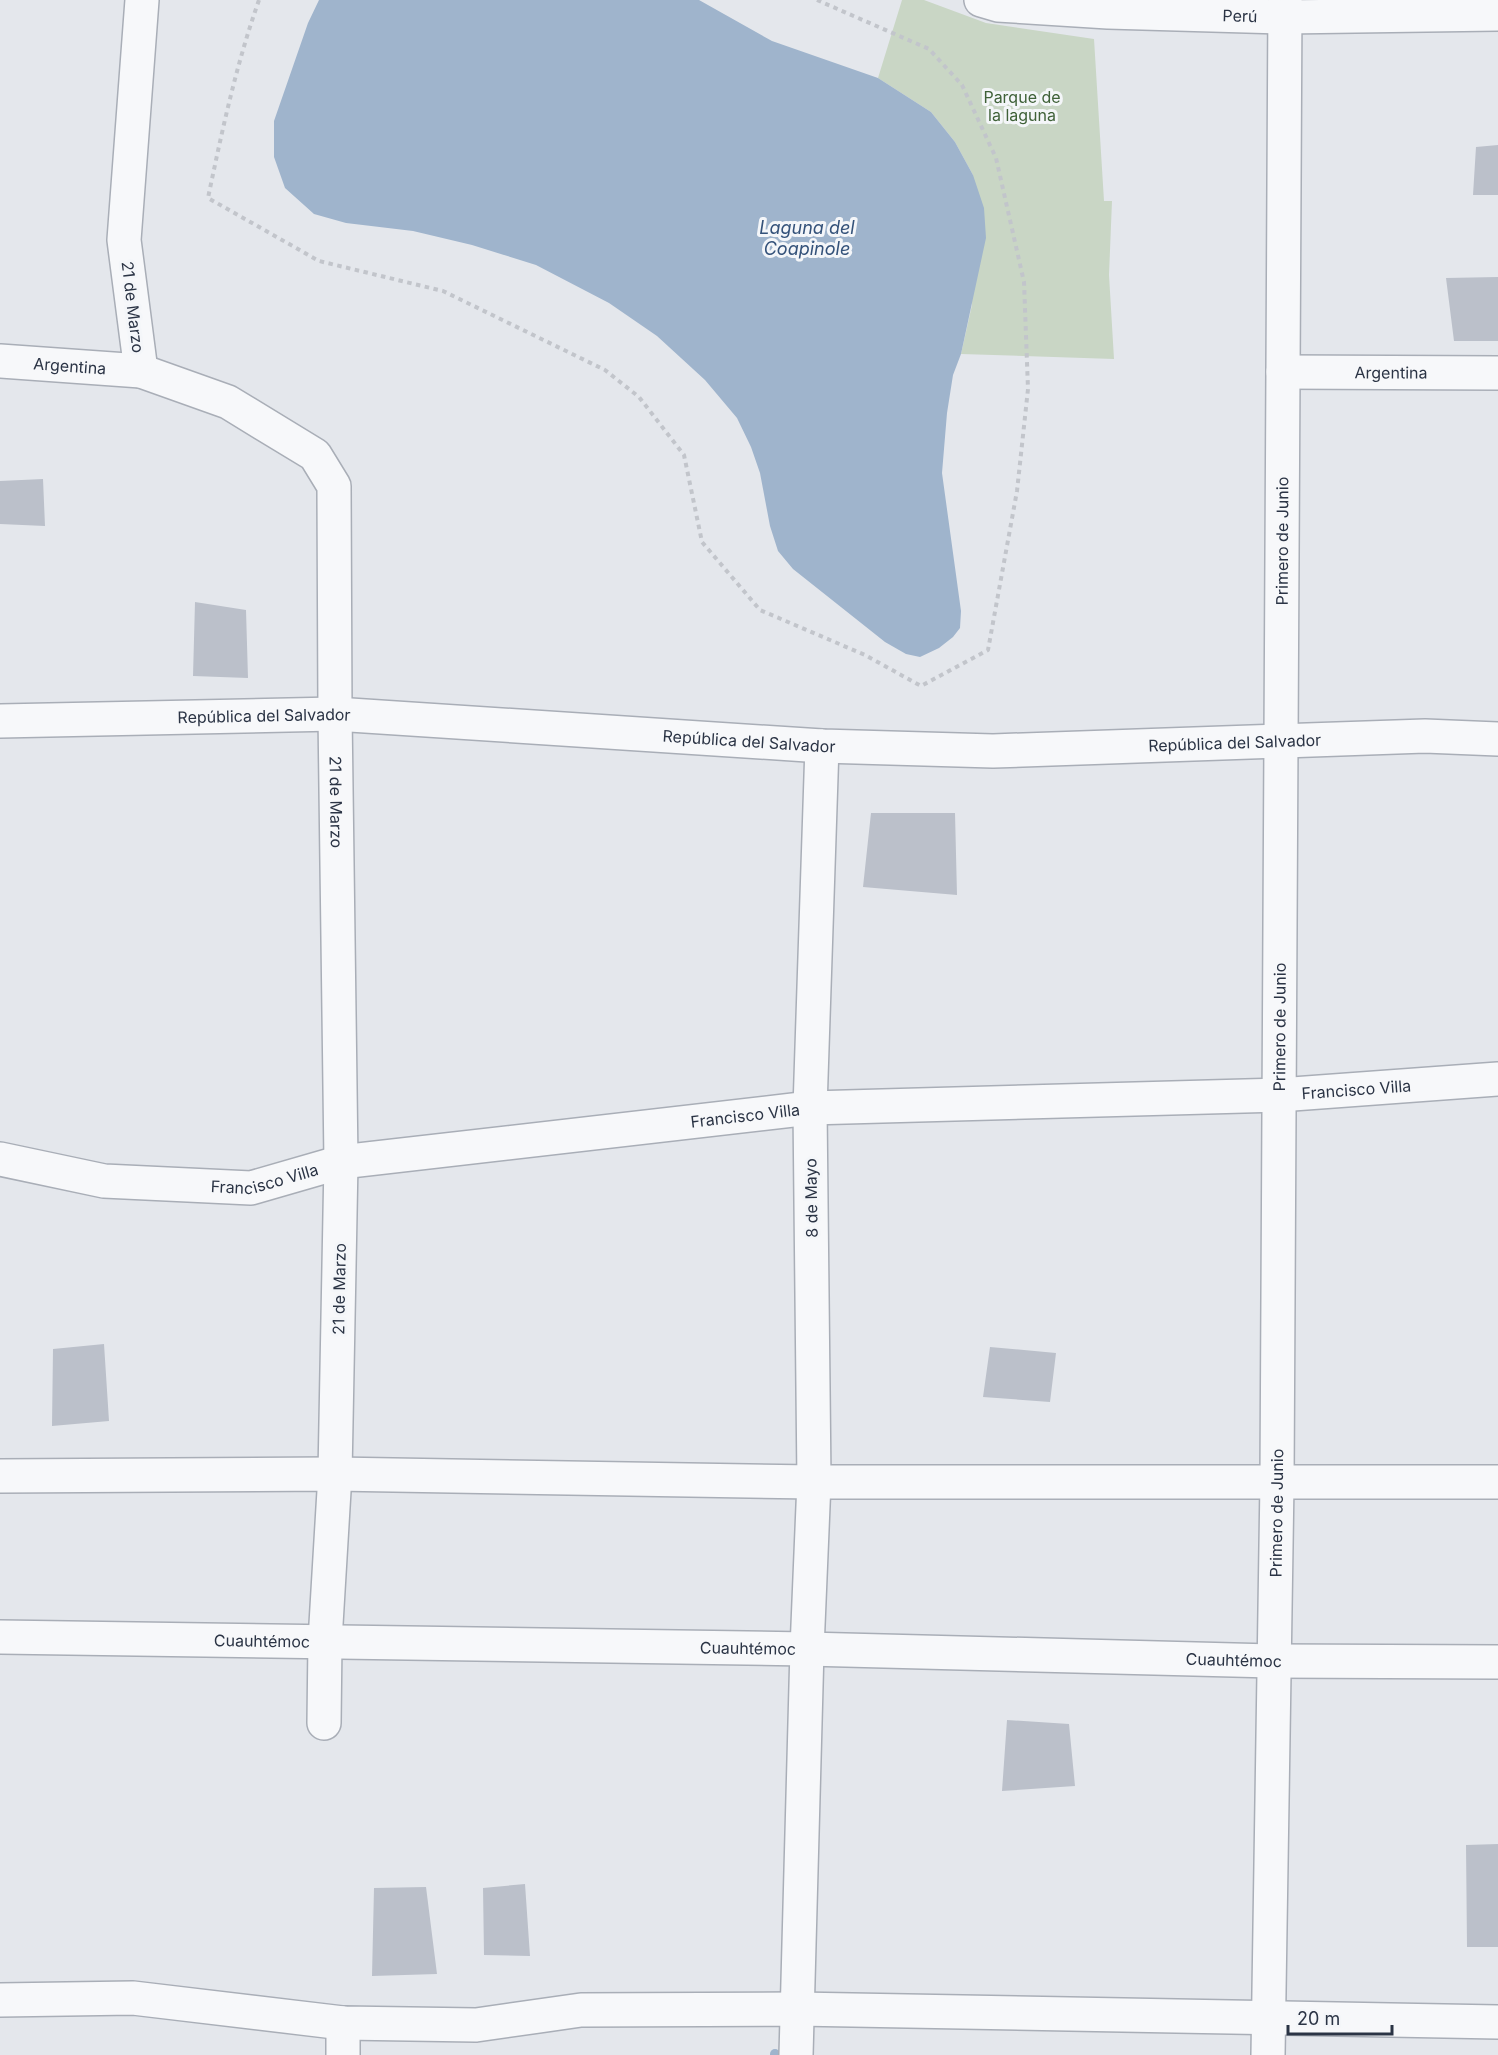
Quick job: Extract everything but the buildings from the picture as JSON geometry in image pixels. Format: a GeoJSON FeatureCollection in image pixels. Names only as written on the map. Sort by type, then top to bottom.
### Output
{"type":"FeatureCollection","features":[{"type":"Feature","properties":{"kind":"street","name":"21 de Marzo"},"geometry":{"type":"LineString","coordinates":[[142,0],[124,240],[141,371],[228,402],[315,455],[334,486],[341,1162],[334,1474],[325,1641],[324,1723]]}},
{"type":"Feature","properties":{"kind":"street","name":"Perú"},"geometry":{"type":"LineString","coordinates":[[981,0],[998,5],[1075,10],[1285,8],[1498,14]]}},
{"type":"Feature","properties":{"kind":"street","name":"Primero de Junio"},"geometry":{"type":"LineString","coordinates":[[1268,2055],[1277,1482],[1285,8]]}},
{"type":"Feature","properties":{"kind":"street","name":"Argentina"},"geometry":{"type":"LineString","coordinates":[[0,361],[141,371]]}},
{"type":"Feature","properties":{"kind":"street","name":"Argentina"},"geometry":{"type":"LineString","coordinates":[[1283,372],[1498,373]]}},
{"type":"Feature","properties":{"kind":"street","name":"República del Salvador"},"geometry":{"type":"LineString","coordinates":[[0,721],[335,714],[822,746],[993,751],[1425,736],[1498,739]]}},
{"type":"Feature","properties":{"kind":"street","name":"8 de Mayo"},"geometry":{"type":"LineString","coordinates":[[796,2055],[814,1482],[810,1108],[822,746]]}},
{"type":"Feature","properties":{"kind":"street","name":"Francisco Villa"},"geometry":{"type":"LineString","coordinates":[[0,1159],[104,1181],[251,1188],[341,1162],[810,1108],[1280,1095],[1498,1079]]}},
{"type":"Feature","properties":{"kind":"street"},"geometry":{"type":"LineString","coordinates":[[0,1476],[334,1474],[814,1482],[1498,1482]]}},
{"type":"Feature","properties":{"kind":"street","name":"Cuauhtémoc"},"geometry":{"type":"LineString","coordinates":[[0,1637],[807,1649],[1274,1661],[1498,1662]]}},
{"type":"Feature","properties":{"kind":"street"},"geometry":{"type":"LineString","coordinates":[[0,2000],[133,1998],[343,2023],[476,2025],[581,2010],[797,2009],[1498,2022]]}},
{"type":"Feature","properties":{"kind":"street"},"geometry":{"type":"LineString","coordinates":[[343,2023],[343,2055]]}},
{"type":"Feature","properties":{"kind":"path"},"geometry":{"type":"LineString","coordinates":[[259,0],[244,42],[222,129],[208,198],[319,261],[443,291],[604,370],[639,397],[684,455],[702,542],[760,610],[865,656],[921,686],[988,650],[1017,491],[1029,389],[1024,282],[996,158],[962,85],[929,49],[817,0]]}},
{"type":"Feature","properties":{"kind":"green space","name":"Parque de la laguna"},"geometry":{"type":"Polygon","coordinates":[[[902,0],[924,0],[986,23],[1094,39],[1104,201],[1112,201],[1109,275],[1114,359],[961,354],[972,305],[973,175],[955,142],[931,112],[878,78],[902,0]]]}},
{"type":"Feature","properties":{"kind":"water","name":"Laguna del Coapinole"},"geometry":{"type":"Polygon","coordinates":[[[319,0],[699,0],[772,41],[878,78],[931,112],[955,142],[973,175],[984,208],[986,238],[961,354],[953,375],[942,473],[961,611],[960,628],[953,637],[939,648],[920,657],[906,654],[885,642],[793,569],[778,551],[770,526],[760,473],[737,418],[705,380],[657,336],[609,303],[536,265],[472,245],[413,231],[346,223],[314,214],[285,188],[274,157],[274,121],[308,23],[319,0]]]}}]}
